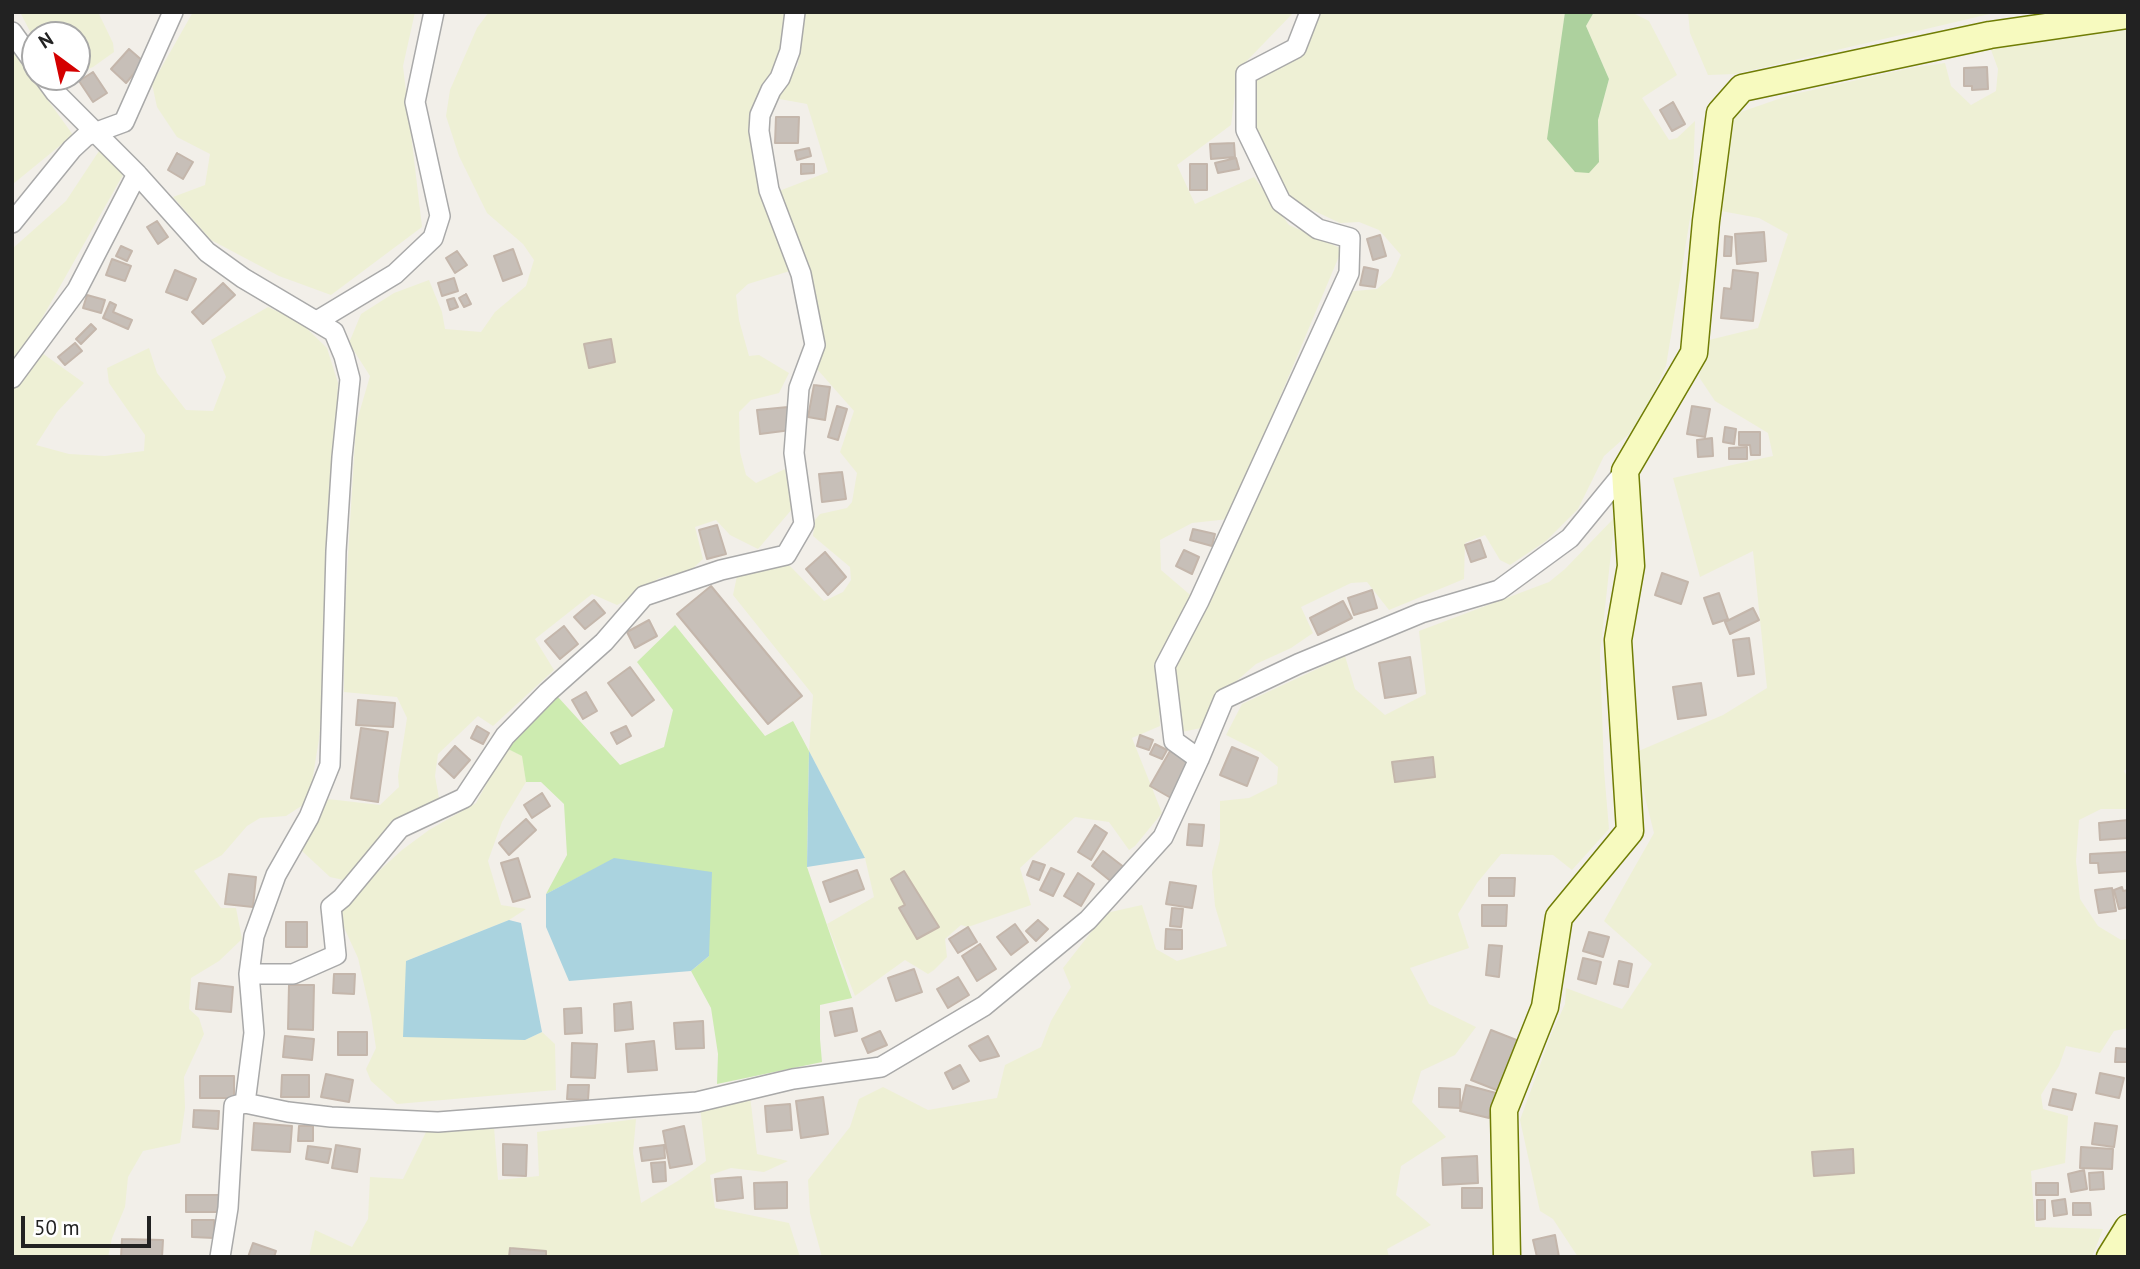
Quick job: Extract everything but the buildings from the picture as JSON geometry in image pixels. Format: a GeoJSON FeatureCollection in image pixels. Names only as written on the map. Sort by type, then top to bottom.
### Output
{"type":"FeatureCollection","features":[{"type":"Feature","properties":{"kind":"street"},"geometry":{"type":"LineString","coordinates":[[12,222],[72,149],[86,136],[124,122],[173,12]]}},
{"type":"Feature","properties":{"kind":"street"},"geometry":{"type":"LineString","coordinates":[[317,321],[395,274],[433,238],[440,216],[415,102],[434,12]]}},
{"type":"Feature","properties":{"kind":"street"},"geometry":{"type":"LineString","coordinates":[[249,974],[293,974],[336,956],[331,907],[342,898],[400,828],[464,798],[505,736],[548,692],[604,642],[643,596],[722,570],[786,555],[804,524],[794,453],[799,388],[815,345],[801,274],[766,178],[759,131],[760,115],[771,89],[780,78],[790,51],[795,12]]}},
{"type":"Feature","properties":{"kind":"street"},"geometry":{"type":"LineString","coordinates":[[1199,759],[1174,741],[1165,666],[1199,601],[1349,273],[1350,238],[1318,229],[1281,202],[1246,130],[1246,74],[1296,48],[1310,12]]}},
{"type":"Feature","properties":{"kind":"street"},"geometry":{"type":"LineString","coordinates":[[220,1257],[228,1208],[234,1106],[245,1103],[331,1117],[438,1122],[697,1102],[793,1079],[880,1067],[984,1006],[1088,920],[1163,837],[1224,699],[1298,664],[1421,613],[1499,590],[1570,538],[1625,471],[1694,353],[1706,221],[1720,113],[1742,88],[1990,35],[2128,15]]}},
{"type":"Feature","properties":{"kind":"street"},"geometry":{"type":"LineString","coordinates":[[54,91],[137,174],[207,252],[243,278],[334,332],[350,379],[341,457],[336,551],[330,765],[309,817],[276,875],[254,936],[249,974],[254,1033],[245,1103]]}},
{"type":"Feature","properties":{"kind":"street"},"geometry":{"type":"LineString","coordinates":[[12,378],[77,290],[137,174]]}},
{"type":"Feature","properties":{"kind":"street"},"geometry":{"type":"LineString","coordinates":[[1507,1257],[1504,1110],[1545,1007],[1559,917],[1630,831],[1618,640],[1631,566],[1625,471]]}},
{"type":"Feature","properties":{"kind":"street"},"geometry":{"type":"LineString","coordinates":[[2110,1257],[2128,1228]]}},
{"type":"Feature","properties":{"kind":"green space"},"geometry":{"type":"Polygon","coordinates":[[[20,12],[98,12],[113,43],[114,52],[91,68],[91,21],[25,21],[20,12]]]}},
{"type":"Feature","properties":{"kind":"green space"},"geometry":{"type":"Polygon","coordinates":[[[193,12],[415,12],[403,66],[422,227],[331,295],[279,276],[211,240],[173,197],[205,185],[210,154],[177,137],[157,107],[152,84],[193,12]]]}},
{"type":"Feature","properties":{"kind":"green space"},"geometry":{"type":"Polygon","coordinates":[[[489,12],[786,12],[782,63],[751,129],[793,270],[748,284],[736,295],[739,320],[749,356],[759,355],[789,373],[779,393],[751,400],[739,412],[740,452],[746,475],[756,483],[785,469],[793,508],[758,549],[730,535],[716,520],[695,527],[703,559],[690,571],[659,578],[617,605],[592,594],[535,639],[554,670],[493,726],[478,716],[438,754],[435,776],[439,798],[398,818],[348,881],[330,877],[302,851],[328,799],[380,805],[399,787],[398,776],[407,718],[397,697],[344,692],[344,622],[356,424],[370,376],[349,343],[361,314],[394,293],[429,280],[442,312],[445,329],[481,332],[495,312],[526,286],[534,260],[523,244],[487,213],[459,156],[446,116],[450,90],[477,28],[489,12]]]}},
{"type":"Feature","properties":{"kind":"green space"},"geometry":{"type":"Polygon","coordinates":[[[801,12],[1294,12],[1238,70],[1231,125],[1177,165],[1195,204],[1254,177],[1289,225],[1342,249],[1229,519],[1192,523],[1160,540],[1161,570],[1195,599],[1157,666],[1160,726],[1132,738],[1162,813],[1129,850],[1109,822],[1075,817],[1020,868],[1031,905],[968,927],[961,925],[945,939],[947,957],[934,970],[928,974],[905,960],[855,996],[827,924],[874,897],[865,858],[809,751],[813,695],[733,595],[737,576],[789,565],[824,601],[843,592],[851,580],[850,567],[813,536],[815,520],[820,514],[847,508],[852,502],[857,473],[840,452],[854,411],[817,369],[804,260],[774,193],[828,172],[807,104],[774,98],[798,65],[801,12]]]}},
{"type":"Feature","properties":{"kind":"green space"},"geometry":{"type":"Polygon","coordinates":[[[1320,12],[1565,12],[1548,139],[1599,162],[1598,120],[1609,79],[1586,26],[1594,12],[1631,12],[1649,21],[1677,75],[1642,98],[1669,140],[1677,138],[1695,121],[1692,206],[1666,366],[1638,426],[1604,456],[1578,509],[1546,541],[1510,565],[1500,560],[1485,535],[1465,543],[1464,579],[1389,610],[1367,582],[1351,583],[1301,607],[1313,633],[1291,648],[1256,664],[1218,697],[1201,728],[1177,733],[1170,684],[1177,658],[1229,560],[1343,292],[1377,289],[1391,277],[1401,255],[1379,230],[1359,222],[1340,223],[1295,202],[1269,166],[1242,99],[1283,46],[1320,12]]]}},
{"type":"Feature","properties":{"kind":"green space"},"geometry":{"type":"Polygon","coordinates":[[[1565,12],[1594,12],[1586,26],[1609,79],[1598,120],[1599,162],[1589,173],[1575,172],[1547,139],[1565,12]]]}},
{"type":"Feature","properties":{"kind":"green space"},"geometry":{"type":"Polygon","coordinates":[[[1688,12],[1998,12],[1735,74],[1708,75],[1690,33],[1688,12]]]}},
{"type":"Feature","properties":{"kind":"green space"},"geometry":{"type":"Polygon","coordinates":[[[2128,30],[2128,767],[2124,771],[2128,778],[2128,809],[2101,809],[2079,820],[2076,861],[2080,899],[2098,926],[2121,940],[2128,939],[2128,1028],[2114,1031],[2100,1053],[2066,1046],[2059,1066],[2041,1095],[2043,1109],[2068,1116],[2065,1163],[2031,1171],[2035,1227],[2103,1229],[2092,1257],[1578,1257],[1553,1219],[1540,1211],[1520,1120],[1565,1004],[1566,988],[1622,1009],[1652,964],[1604,921],[1654,833],[1634,753],[1723,715],[1767,688],[1753,551],[1700,577],[1673,478],[1773,456],[1768,433],[1715,401],[1699,377],[1709,340],[1758,328],[1788,234],[1759,218],[1721,211],[1720,161],[1727,126],[1738,113],[1790,95],[1945,63],[1951,86],[1971,105],[1996,91],[1998,69],[1990,47],[2024,36],[2128,30]]]}},
{"type":"Feature","properties":{"kind":"green space"},"geometry":{"type":"Polygon","coordinates":[[[12,47],[21,63],[21,91],[41,91],[73,135],[13,184],[12,47]]]}},
{"type":"Feature","properties":{"kind":"green space"},"geometry":{"type":"Polygon","coordinates":[[[99,151],[124,173],[32,336],[12,361],[12,249],[66,201],[99,151]]]}},
{"type":"Feature","properties":{"kind":"green space"},"geometry":{"type":"Polygon","coordinates":[[[268,307],[300,322],[327,348],[338,383],[326,604],[328,642],[319,739],[309,801],[286,816],[260,818],[247,826],[222,855],[194,871],[221,908],[236,908],[242,939],[219,961],[191,978],[189,1009],[199,1018],[204,1034],[184,1077],[185,1108],[180,1143],[143,1151],[128,1177],[125,1207],[112,1238],[108,1257],[12,1257],[12,389],[42,353],[84,383],[57,412],[36,445],[69,454],[105,456],[144,451],[145,435],[109,383],[107,368],[149,348],[157,373],[186,410],[213,411],[226,377],[211,340],[268,307]]]}},
{"type":"Feature","properties":{"kind":"green space"},"geometry":{"type":"Polygon","coordinates":[[[1615,517],[1600,653],[1609,829],[1572,870],[1553,855],[1501,854],[1477,883],[1458,914],[1469,948],[1410,968],[1429,1004],[1476,1027],[1455,1055],[1421,1071],[1412,1102],[1446,1137],[1401,1166],[1396,1195],[1431,1225],[1387,1249],[1389,1257],[822,1257],[810,1213],[808,1180],[850,1127],[859,1099],[883,1087],[928,1110],[997,1098],[1005,1065],[1041,1047],[1051,1021],[1071,987],[1063,968],[1106,913],[1142,905],[1156,949],[1177,961],[1227,946],[1215,906],[1212,872],[1220,840],[1220,801],[1249,798],[1277,784],[1278,767],[1260,752],[1226,735],[1242,704],[1345,656],[1355,689],[1385,715],[1426,694],[1419,631],[1549,582],[1615,517]]]}},
{"type":"Feature","properties":{"kind":"green space"},"geometry":{"type":"Polygon","coordinates":[[[675,625],[765,736],[793,721],[809,751],[807,867],[852,998],[820,1005],[822,1062],[717,1084],[718,1054],[711,1008],[691,971],[709,956],[614,859],[546,894],[567,855],[564,804],[541,782],[526,782],[522,756],[506,748],[558,697],[620,765],[664,747],[673,710],[637,662],[675,625]]]}},
{"type":"Feature","properties":{"kind":"green space"},"geometry":{"type":"Polygon","coordinates":[[[506,748],[523,756],[526,782],[502,822],[488,861],[501,905],[526,909],[509,920],[406,961],[525,1040],[542,1032],[555,1044],[556,1090],[397,1104],[371,1081],[366,1069],[376,1048],[371,1015],[358,958],[336,910],[402,850],[429,830],[476,803],[506,748]]]}},
{"type":"Feature","properties":{"kind":"green space"},"geometry":{"type":"Polygon","coordinates":[[[750,1096],[757,1154],[788,1161],[764,1172],[731,1168],[710,1175],[715,1208],[789,1223],[800,1257],[309,1257],[315,1230],[352,1247],[368,1219],[370,1177],[403,1179],[428,1128],[494,1127],[498,1180],[539,1176],[537,1132],[636,1119],[633,1153],[641,1203],[706,1161],[700,1106],[750,1096]]]}},
{"type":"Feature","properties":{"kind":"water"},"geometry":{"type":"Polygon","coordinates":[[[809,751],[865,858],[807,867],[809,751]]]}},
{"type":"Feature","properties":{"kind":"water"},"geometry":{"type":"Polygon","coordinates":[[[614,858],[712,872],[709,956],[691,971],[569,981],[546,927],[546,894],[614,858]]]}},
{"type":"Feature","properties":{"kind":"water"},"geometry":{"type":"Polygon","coordinates":[[[509,920],[521,923],[542,1032],[525,1040],[403,1037],[406,961],[509,920]]]}}]}
